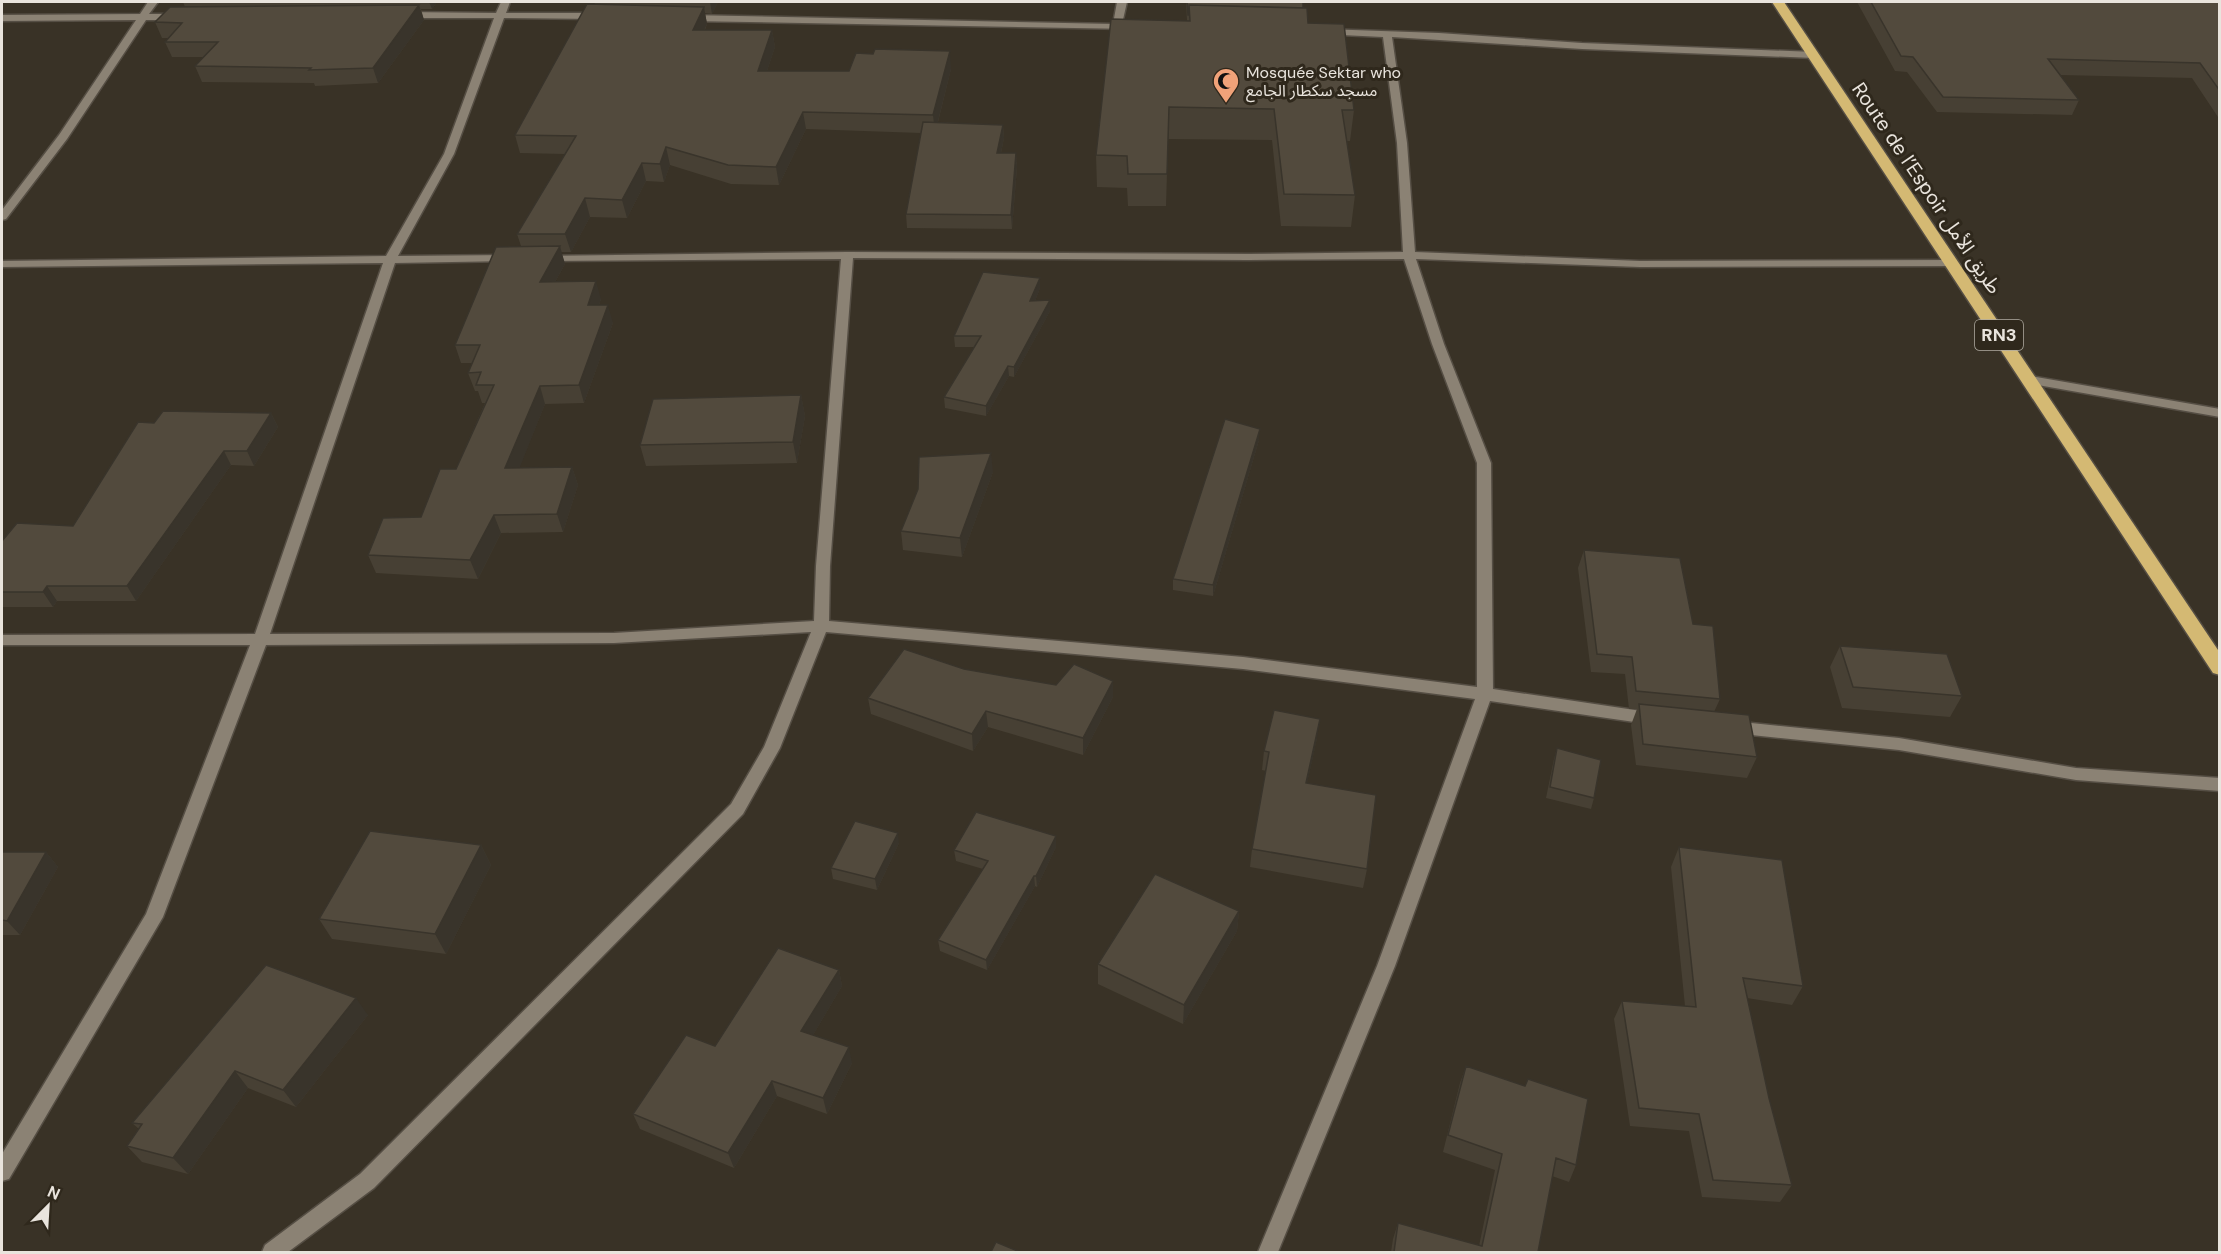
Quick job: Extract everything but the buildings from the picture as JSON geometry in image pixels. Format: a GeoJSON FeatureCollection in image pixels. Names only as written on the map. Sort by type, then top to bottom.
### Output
{"type":"FeatureCollection","features":[{"type":"Feature","properties":{"kind":"highway","name":"Route de l’Espoir طريق الأمل"},"geometry":{"type":"LineString","coordinates":[[1779,2],[2220,668]]}},
{"type":"Feature","properties":{"kind":"street"},"geometry":{"type":"LineString","coordinates":[[2,217],[63,137],[153,2]]}},
{"type":"Feature","properties":{"kind":"street"},"geometry":{"type":"LineString","coordinates":[[1117,27],[1122,2]]}},
{"type":"Feature","properties":{"kind":"street"},"geometry":{"type":"LineString","coordinates":[[392,15],[502,8],[604,16]]}},
{"type":"Feature","properties":{"kind":"street"},"geometry":{"type":"LineString","coordinates":[[2,1172],[154,917],[261,637],[390,259],[449,154],[502,8]]}},
{"type":"Feature","properties":{"kind":"street"},"geometry":{"type":"LineString","coordinates":[[2,18],[190,17]]}},
{"type":"Feature","properties":{"kind":"street"},"geometry":{"type":"LineString","coordinates":[[675,18],[1141,27]]}},
{"type":"Feature","properties":{"kind":"street"},"geometry":{"type":"LineString","coordinates":[[1317,32],[1814,55]]}},
{"type":"Feature","properties":{"kind":"street"},"geometry":{"type":"LineString","coordinates":[[1268,1252],[1386,966],[1485,694],[1484,463],[1438,344],[1409,255],[1402,143],[1387,34]]}},
{"type":"Feature","properties":{"kind":"street"},"geometry":{"type":"LineString","coordinates":[[272,1252],[367,1181],[737,809],[772,748],[821,626],[846,255]]}},
{"type":"Feature","properties":{"kind":"street"},"geometry":{"type":"LineString","coordinates":[[2,264],[846,255],[1249,257],[1409,255],[1640,264],[1951,263]]}},
{"type":"Feature","properties":{"kind":"street"},"geometry":{"type":"LineString","coordinates":[[2030,380],[2220,413]]}},
{"type":"Feature","properties":{"kind":"street"},"geometry":{"type":"LineString","coordinates":[[2,640],[261,637],[614,638],[821,626],[1243,663],[1665,720]]}},
{"type":"Feature","properties":{"kind":"street"},"geometry":{"type":"LineString","coordinates":[[1712,725],[1899,744],[2076,774],[2220,785]]}},
{"type":"Feature","properties":{"kind":"place","name":"Mosquée Sektar who مسجد سكطار الجامع"},"geometry":{"type":"Point","coordinates":[1226,104]}}]}
